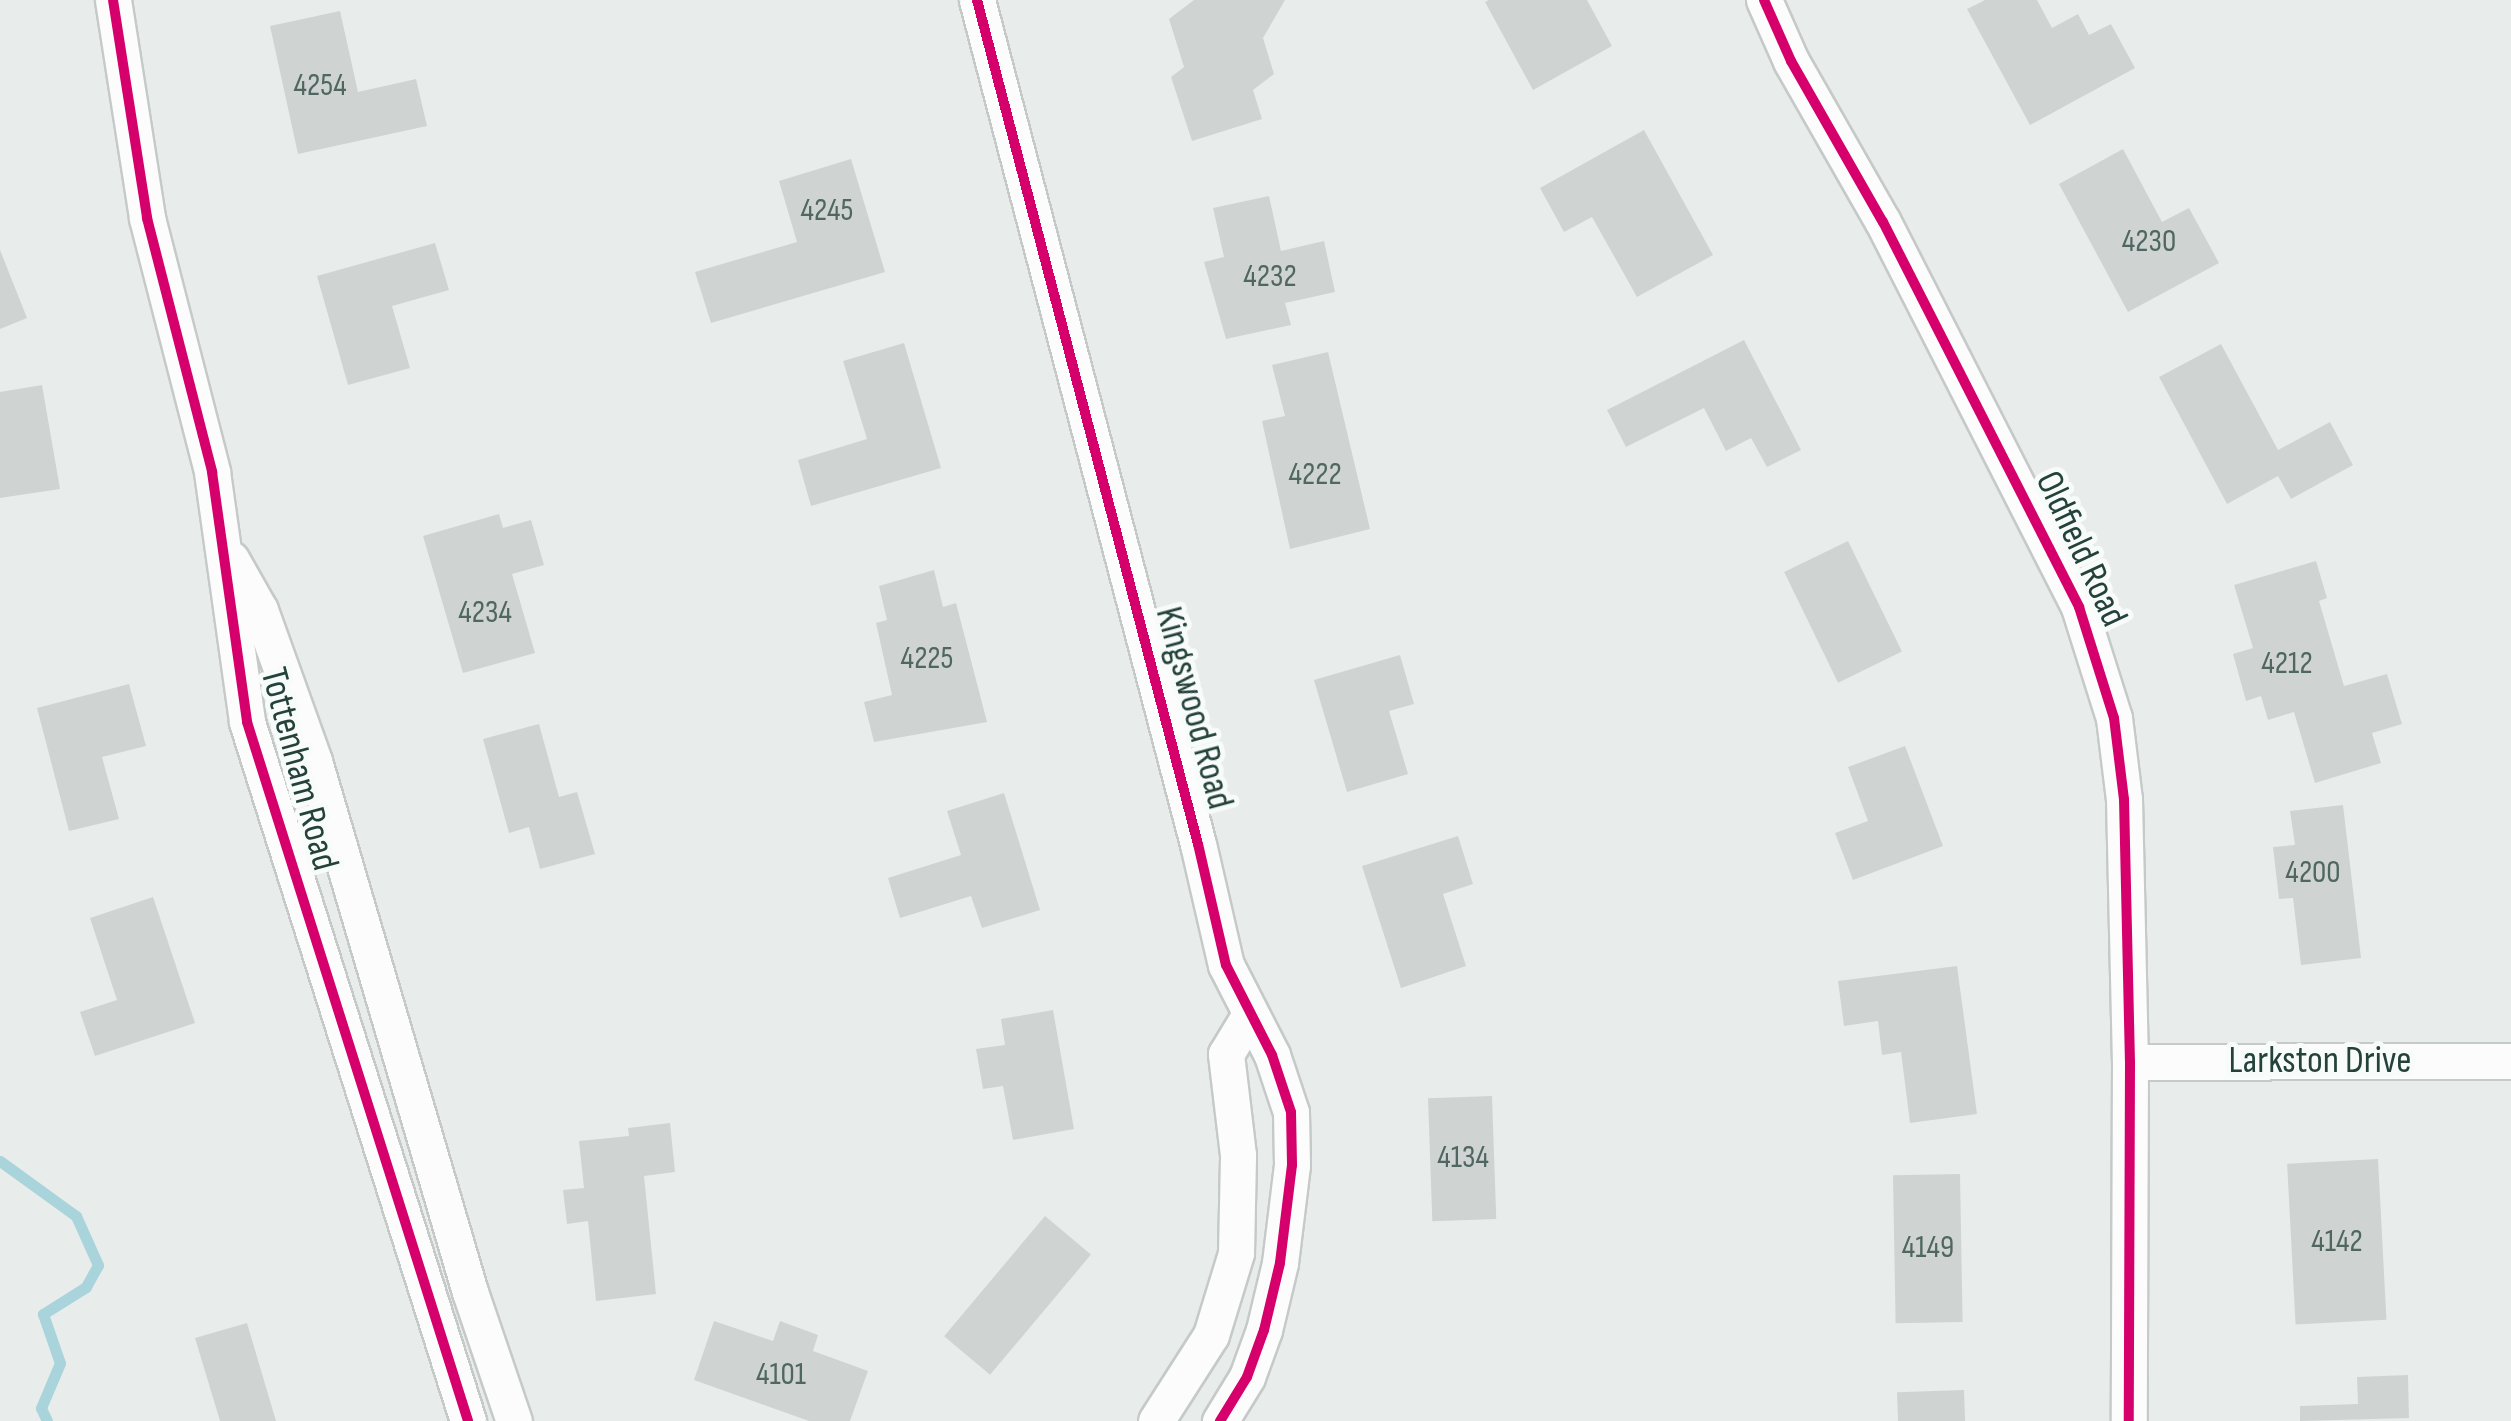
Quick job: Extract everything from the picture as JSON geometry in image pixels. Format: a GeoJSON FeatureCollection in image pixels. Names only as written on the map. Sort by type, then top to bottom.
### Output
{"type":"FeatureCollection","features":[{"type":"Feature","properties":{"kind":"street","name":"Tottenham Road"},"geometry":{"type":"LineString","coordinates":[[113,0],[147,218],[212,472],[247,722],[468,1421]]}},
{"type":"Feature","properties":{"kind":"street","name":"Kingswood Road"},"geometry":{"type":"LineString","coordinates":[[977,0],[1198,844],[1226,966],[1248,1016],[1272,1055],[1291,1112],[1292,1165],[1280,1262],[1264,1330],[1246,1376],[1220,1421]]}},
{"type":"Feature","properties":{"kind":"street","name":"Oldfield Road"},"geometry":{"type":"LineString","coordinates":[[1764,0],[1792,61],[1883,222],[2010,468],[2094,643],[2121,756],[2130,1062],[2129,1421]]}},
{"type":"Feature","properties":{"kind":"street","name":"Tottenham Road"},"geometry":{"type":"LineString","coordinates":[[221,540],[260,610],[314,761],[470,1292],[514,1421]]}},
{"type":"Feature","properties":{"kind":"street"},"geometry":{"type":"LineString","coordinates":[[1156,1421],[1211,1335],[1236,1253],[1238,1155],[1226,1054],[1248,1016]]}},
{"type":"Feature","properties":{"kind":"street","name":"Larkston Drive"},"geometry":{"type":"LineString","coordinates":[[2130,1062],[2511,1060]]}},
{"type":"Feature","properties":{"kind":"building"},"geometry":{"type":"Polygon","coordinates":[[[1194,0],[1285,0],[1263,38],[1274,74],[1253,90],[1262,119],[1192,141],[1171,77],[1184,67],[1169,19],[1194,0]]]}},
{"type":"Feature","properties":{"kind":"building"},"geometry":{"type":"Polygon","coordinates":[[[1587,0],[1612,46],[1533,90],[1485,2],[1587,0]]]}},
{"type":"Feature","properties":{"kind":"building"},"geometry":{"type":"Polygon","coordinates":[[[1985,0],[2037,0],[2052,28],[2078,14],[2089,35],[2111,24],[2135,68],[2030,125],[1967,9],[1985,0]]]}},
{"type":"Feature","properties":{"kind":"building"},"geometry":{"type":"Polygon","coordinates":[[[340,11],[358,92],[416,79],[427,126],[298,154],[270,26],[340,11]]]}},
{"type":"Feature","properties":{"kind":"building"},"geometry":{"type":"Polygon","coordinates":[[[1644,130],[1713,255],[1637,297],[1592,217],[1564,232],[1540,188],[1644,130]]]}},
{"type":"Feature","properties":{"kind":"building"},"geometry":{"type":"Polygon","coordinates":[[[2123,149],[2162,222],[2189,208],[2219,263],[2128,312],[2059,184],[2123,149]]]}},
{"type":"Feature","properties":{"kind":"building"},"geometry":{"type":"Polygon","coordinates":[[[851,159],[885,272],[711,323],[695,272],[797,242],[779,181],[851,159]]]}},
{"type":"Feature","properties":{"kind":"building"},"geometry":{"type":"Polygon","coordinates":[[[1269,196],[1281,251],[1324,241],[1335,292],[1285,303],[1291,325],[1226,339],[1204,262],[1224,257],[1213,208],[1269,196]]]}},
{"type":"Feature","properties":{"kind":"building"},"geometry":{"type":"Polygon","coordinates":[[[435,243],[449,290],[392,306],[410,368],[348,385],[317,276],[435,243]]]}},
{"type":"Feature","properties":{"kind":"building"},"geometry":{"type":"Polygon","coordinates":[[[0,250],[27,318],[0,329],[0,250]]]}},
{"type":"Feature","properties":{"kind":"building"},"geometry":{"type":"Polygon","coordinates":[[[1744,340],[1801,450],[1767,467],[1751,438],[1726,451],[1704,408],[1626,447],[1607,410],[1744,340]]]}},
{"type":"Feature","properties":{"kind":"building"},"geometry":{"type":"Polygon","coordinates":[[[904,343],[941,468],[811,506],[798,460],[867,439],[843,361],[904,343]]]}},
{"type":"Feature","properties":{"kind":"building"},"geometry":{"type":"Polygon","coordinates":[[[2221,344],[2278,450],[2330,422],[2353,465],[2291,499],[2278,476],[2227,504],[2159,377],[2221,344]]]}},
{"type":"Feature","properties":{"kind":"building"},"geometry":{"type":"Polygon","coordinates":[[[1328,352],[1370,529],[1290,549],[1262,421],[1285,416],[1272,365],[1328,352]]]}},
{"type":"Feature","properties":{"kind":"building"},"geometry":{"type":"Polygon","coordinates":[[[42,385],[60,489],[0,498],[0,392],[42,385]]]}},
{"type":"Feature","properties":{"kind":"building"},"geometry":{"type":"Polygon","coordinates":[[[499,514],[503,528],[531,520],[544,565],[512,574],[535,653],[463,673],[423,536],[499,514]]]}},
{"type":"Feature","properties":{"kind":"building"},"geometry":{"type":"Polygon","coordinates":[[[1848,541],[1902,652],[1838,683],[1784,572],[1848,541]]]}},
{"type":"Feature","properties":{"kind":"building"},"geometry":{"type":"Polygon","coordinates":[[[2316,561],[2327,598],[2319,601],[2344,686],[2387,674],[2402,724],[2372,733],[2381,763],[2315,783],[2294,712],[2268,720],[2261,696],[2246,701],[2233,654],[2253,648],[2234,585],[2316,561]]]}},
{"type":"Feature","properties":{"kind":"building"},"geometry":{"type":"Polygon","coordinates":[[[934,570],[943,607],[956,603],[987,722],[874,742],[864,702],[892,695],[876,623],[887,620],[879,586],[934,570]]]}},
{"type":"Feature","properties":{"kind":"building"},"geometry":{"type":"Polygon","coordinates":[[[1400,655],[1414,704],[1389,711],[1408,774],[1347,792],[1314,680],[1400,655]]]}},
{"type":"Feature","properties":{"kind":"building"},"geometry":{"type":"Polygon","coordinates":[[[129,684],[146,746],[102,757],[119,819],[69,831],[37,708],[129,684]]]}},
{"type":"Feature","properties":{"kind":"building"},"geometry":{"type":"Polygon","coordinates":[[[539,724],[559,797],[577,792],[595,854],[540,869],[529,827],[509,833],[483,739],[539,724]]]}},
{"type":"Feature","properties":{"kind":"building"},"geometry":{"type":"Polygon","coordinates":[[[1905,746],[1943,846],[1853,880],[1835,833],[1868,821],[1848,767],[1905,746]]]}},
{"type":"Feature","properties":{"kind":"building"},"geometry":{"type":"Polygon","coordinates":[[[1004,793],[1040,910],[982,928],[971,896],[900,918],[888,878],[961,855],[947,811],[1004,793]]]}},
{"type":"Feature","properties":{"kind":"building"},"geometry":{"type":"Polygon","coordinates":[[[2343,805],[2361,958],[2301,965],[2293,898],[2279,899],[2273,847],[2295,845],[2290,811],[2343,805]]]}},
{"type":"Feature","properties":{"kind":"building"},"geometry":{"type":"Polygon","coordinates":[[[1458,836],[1473,884],[1443,894],[1466,966],[1401,988],[1362,866],[1458,836]]]}},
{"type":"Feature","properties":{"kind":"building"},"geometry":{"type":"Polygon","coordinates":[[[153,897],[195,1023],[95,1056],[80,1012],[117,1000],[90,918],[153,897]]]}},
{"type":"Feature","properties":{"kind":"building"},"geometry":{"type":"Polygon","coordinates":[[[1957,966],[1977,1114],[1910,1123],[1901,1052],[1882,1055],[1878,1021],[1844,1026],[1838,981],[1957,966]]]}},
{"type":"Feature","properties":{"kind":"building"},"geometry":{"type":"Polygon","coordinates":[[[1053,1010],[1074,1129],[1013,1140],[1003,1086],[983,1089],[976,1049],[1005,1045],[1001,1019],[1053,1010]]]}},
{"type":"Feature","properties":{"kind":"building"},"geometry":{"type":"Polygon","coordinates":[[[1492,1096],[1496,1219],[1432,1221],[1428,1098],[1492,1096]]]}},
{"type":"Feature","properties":{"kind":"building"},"geometry":{"type":"Polygon","coordinates":[[[670,1123],[675,1172],[644,1176],[656,1294],[596,1301],[588,1221],[567,1224],[563,1190],[584,1188],[579,1141],[629,1136],[628,1128],[670,1123]]]}},
{"type":"Feature","properties":{"kind":"building"},"geometry":{"type":"Polygon","coordinates":[[[2378,1159],[2386,1320],[2296,1325],[2287,1164],[2378,1159]]]}},
{"type":"Feature","properties":{"kind":"building"},"geometry":{"type":"Polygon","coordinates":[[[1960,1174],[1963,1322],[1896,1323],[1893,1175],[1960,1174]]]}},
{"type":"Feature","properties":{"kind":"building"},"geometry":{"type":"Polygon","coordinates":[[[1045,1216],[1091,1255],[990,1375],[944,1336],[1045,1216]]]}},
{"type":"Feature","properties":{"kind":"building"},"geometry":{"type":"Polygon","coordinates":[[[714,1321],[773,1341],[780,1321],[818,1335],[813,1351],[868,1371],[850,1421],[809,1421],[694,1380],[714,1321]]]}},
{"type":"Feature","properties":{"kind":"building"},"geometry":{"type":"Polygon","coordinates":[[[247,1323],[276,1421],[220,1421],[195,1338],[247,1323]]]}},
{"type":"Feature","properties":{"kind":"building"},"geometry":{"type":"Polygon","coordinates":[[[2408,1375],[2409,1418],[2300,1421],[2300,1406],[2358,1404],[2357,1377],[2408,1375]]]}},
{"type":"Feature","properties":{"kind":"building"},"geometry":{"type":"Polygon","coordinates":[[[1964,1390],[1965,1421],[1898,1421],[1897,1392],[1964,1390]]]}},
{"type":"Feature","properties":{"kind":"waterway"},"geometry":{"type":"LineString","coordinates":[[0,1161],[76,1216],[98,1265],[86,1287],[43,1314],[60,1363],[41,1408],[47,1421]]}},
{"type":"Feature","properties":{"kind":"cycle path"},"geometry":{"type":"LineString","coordinates":[[113,0],[147,218],[212,472],[247,722],[468,1421]]}},
{"type":"Feature","properties":{"kind":"cycle path"},"geometry":{"type":"LineString","coordinates":[[977,0],[1198,844],[1226,965],[1272,1055],[1291,1112],[1292,1165],[1280,1263],[1264,1330],[1247,1377],[1220,1421]]}},
{"type":"Feature","properties":{"kind":"cycle path"},"geometry":{"type":"LineString","coordinates":[[1764,0],[1791,61],[1883,222],[2079,607],[2114,718],[2124,799],[2130,1062],[2129,1421]]}}]}
